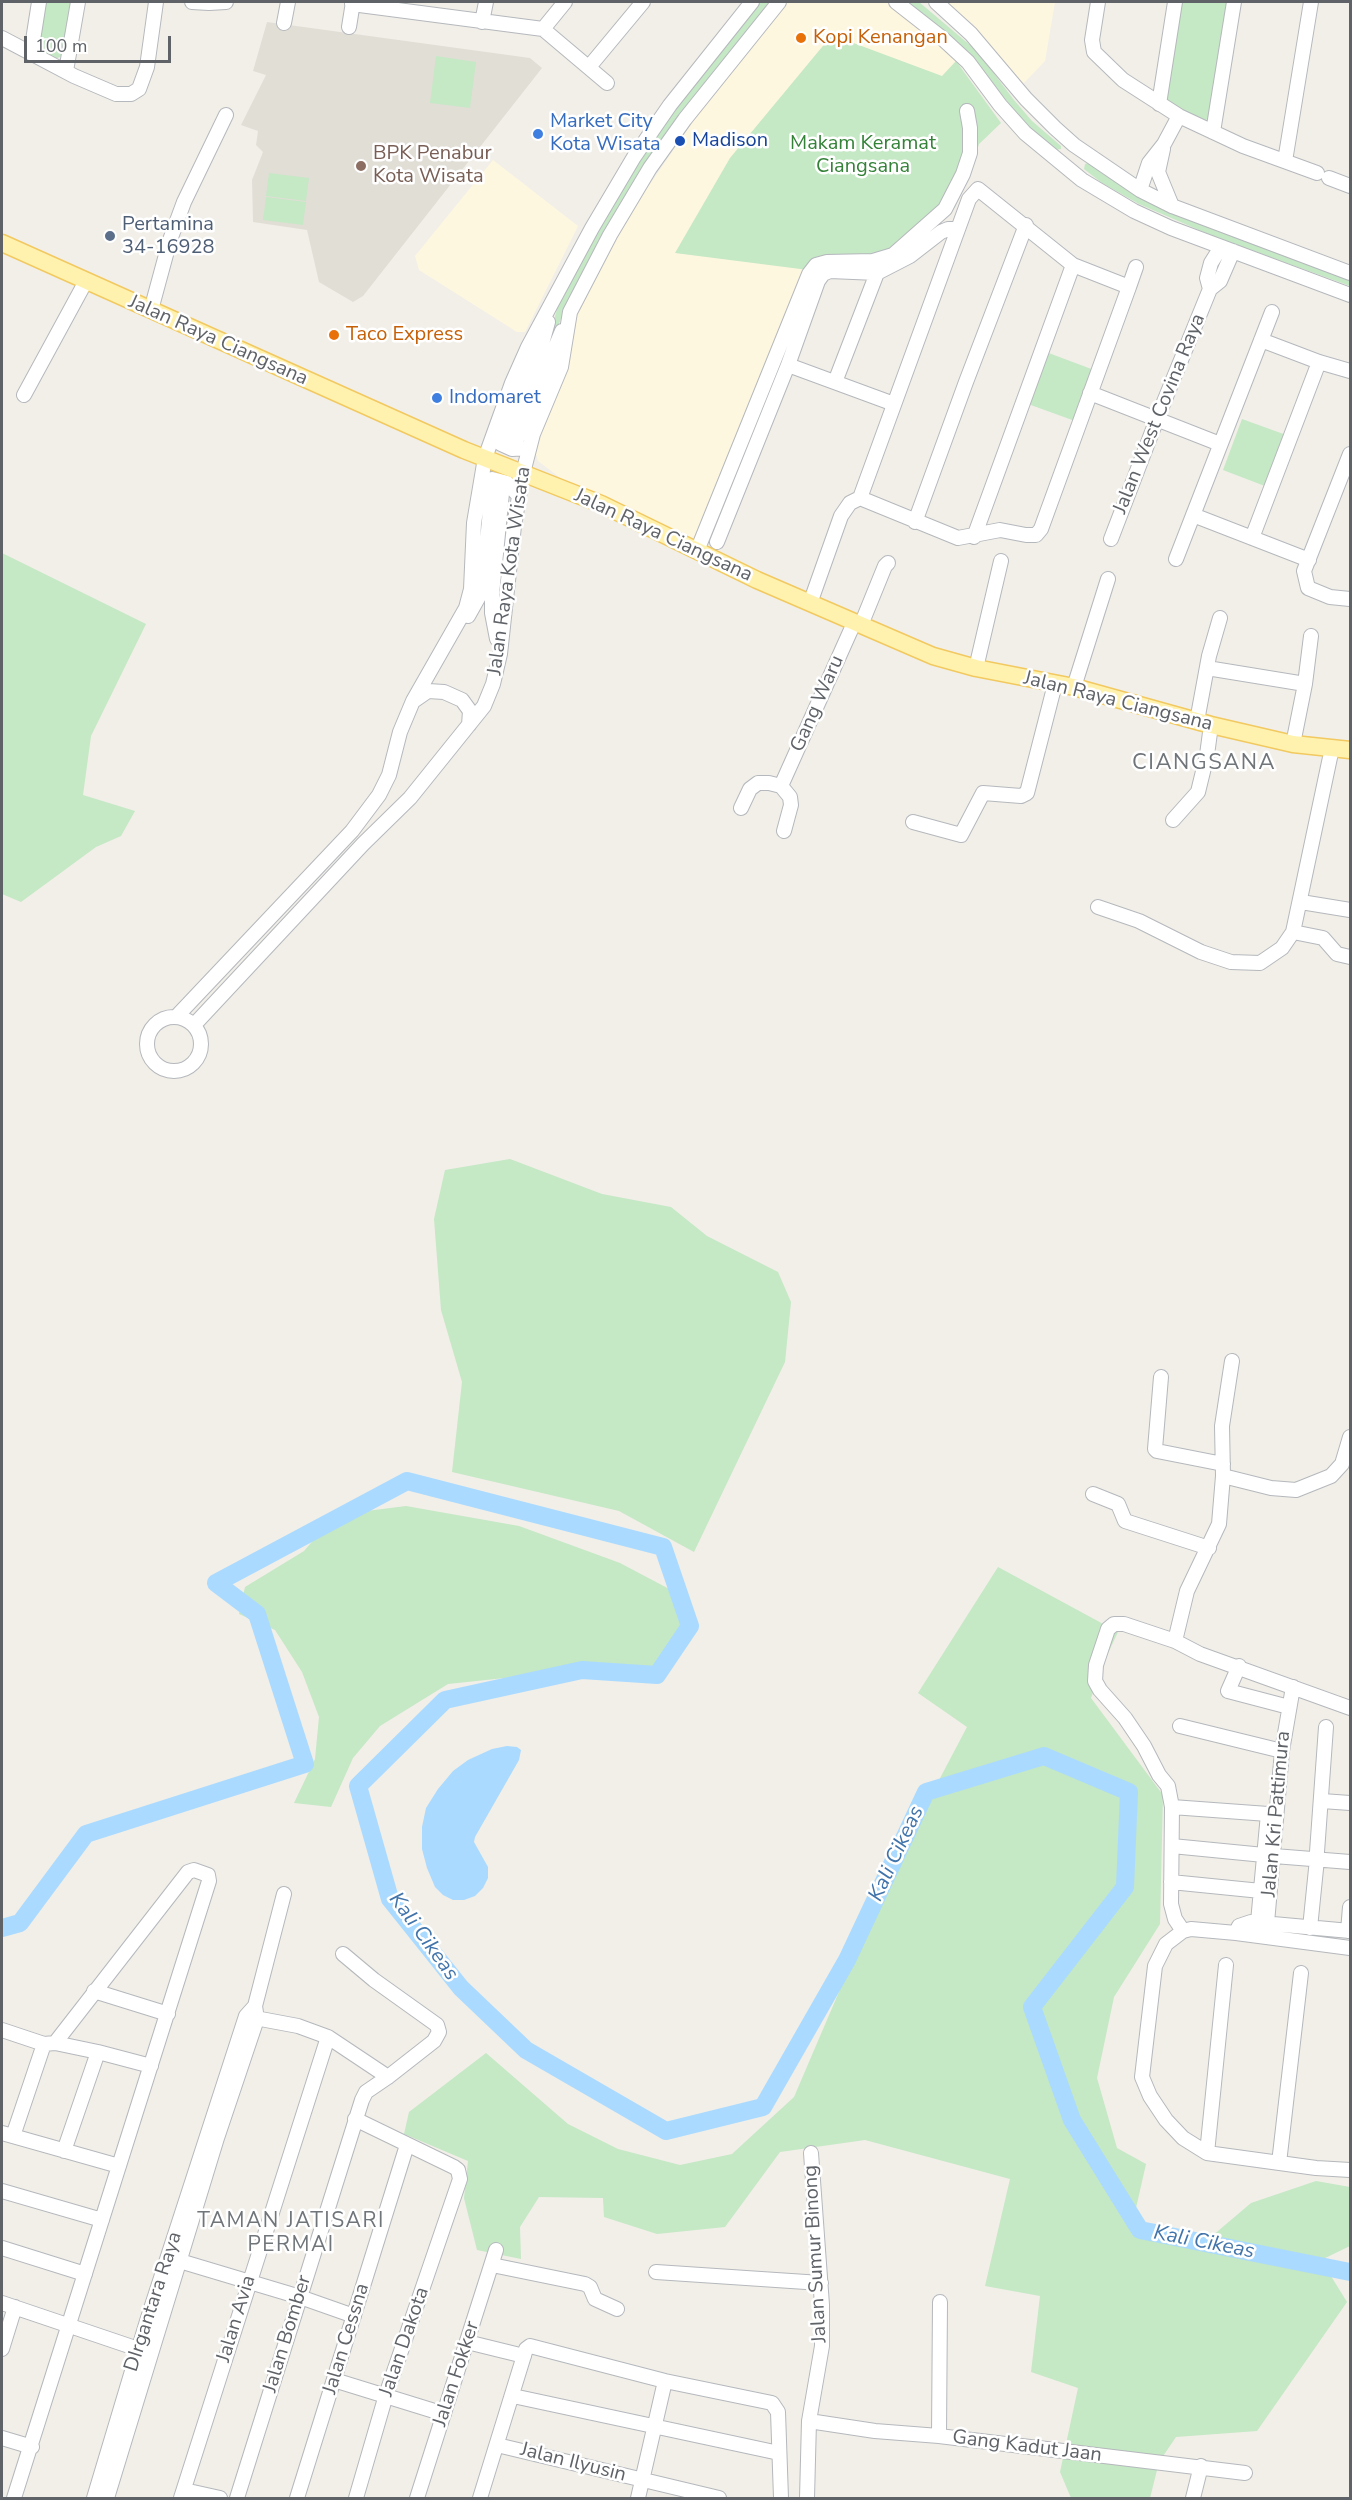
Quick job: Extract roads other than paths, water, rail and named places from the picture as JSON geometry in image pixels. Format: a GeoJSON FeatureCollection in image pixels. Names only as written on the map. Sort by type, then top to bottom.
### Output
{"type":"FeatureCollection","features":[{"type":"Feature","properties":{"kind":"main road","name":"Jalan Raya Ciangsana"},"geometry":{"type":"LineString","coordinates":[[2,243],[485,458],[601,504],[697,551],[933,656],[976,668],[1074,687],[1204,723],[1293,744],[1350,750]]}},
{"type":"Feature","properties":{"kind":"street"},"geometry":{"type":"LineString","coordinates":[[31,53],[39,2]]}},
{"type":"Feature","properties":{"kind":"street"},"geometry":{"type":"LineString","coordinates":[[66,71],[78,2]]}},
{"type":"Feature","properties":{"kind":"street"},"geometry":{"type":"LineString","coordinates":[[2,38],[116,94],[131,94],[139,89],[147,67],[156,2]]}},
{"type":"Feature","properties":{"kind":"street"},"geometry":{"type":"LineString","coordinates":[[192,2],[226,2]]}},
{"type":"Feature","properties":{"kind":"street"},"geometry":{"type":"LineString","coordinates":[[284,23],[288,2]]}},
{"type":"Feature","properties":{"kind":"street"},"geometry":{"type":"LineString","coordinates":[[482,22],[486,2]]}},
{"type":"Feature","properties":{"kind":"street"},"geometry":{"type":"LineString","coordinates":[[543,29],[565,2]]}},
{"type":"Feature","properties":{"kind":"street"},"geometry":{"type":"LineString","coordinates":[[590,67],[643,2]]}},
{"type":"Feature","properties":{"kind":"street","name":"Jalan Raya Kota Wisata"},"geometry":{"type":"LineString","coordinates":[[177,1016],[352,831],[379,795],[389,775],[400,732],[413,701],[426,686],[436,659],[466,608],[471,589],[474,523],[492,489],[485,458],[506,435],[514,379],[554,296],[634,157],[670,105],[752,2]]}},
{"type":"Feature","properties":{"kind":"street","name":"Jalan Raya Kota Wisata"},"geometry":{"type":"LineString","coordinates":[[194,1025],[363,844],[410,798],[484,706],[494,684],[500,654],[523,473],[529,448],[561,367],[570,312],[610,234],[650,168],[685,118],[779,2]]}},
{"type":"Feature","properties":{"kind":"street"},"geometry":{"type":"LineString","coordinates":[[896,2],[968,62],[1000,105],[1025,133],[1082,180],[1134,211],[1350,295]]}},
{"type":"Feature","properties":{"kind":"street"},"geometry":{"type":"LineString","coordinates":[[936,2],[971,34],[1026,99],[1074,145],[1140,190],[1173,206],[1350,273]]}},
{"type":"Feature","properties":{"kind":"street"},"geometry":{"type":"LineString","coordinates":[[1098,2],[1092,40],[1094,52],[1123,80],[1179,116],[1213,132],[1350,186]]}},
{"type":"Feature","properties":{"kind":"street"},"geometry":{"type":"LineString","coordinates":[[1159,104],[1175,2]]}},
{"type":"Feature","properties":{"kind":"street"},"geometry":{"type":"LineString","coordinates":[[1213,132],[1234,2]]}},
{"type":"Feature","properties":{"kind":"street"},"geometry":{"type":"LineString","coordinates":[[1285,161],[1311,2]]}},
{"type":"Feature","properties":{"kind":"street"},"geometry":{"type":"LineString","coordinates":[[349,27],[353,3],[413,7],[482,22],[543,29],[607,83]]}},
{"type":"Feature","properties":{"kind":"street"},"geometry":{"type":"LineString","coordinates":[[697,551],[809,274],[816,265],[827,262],[873,261],[893,255],[945,209],[963,174],[970,153],[967,111]]}},
{"type":"Feature","properties":{"kind":"street"},"geometry":{"type":"LineString","coordinates":[[151,310],[170,240],[184,202],[226,115]]}},
{"type":"Feature","properties":{"kind":"street"},"geometry":{"type":"LineString","coordinates":[[1140,190],[1149,163],[1164,144],[1179,116]]}},
{"type":"Feature","properties":{"kind":"street"},"geometry":{"type":"LineString","coordinates":[[1164,144],[1158,172],[1173,206]]}},
{"type":"Feature","properties":{"kind":"street"},"geometry":{"type":"LineString","coordinates":[[1059,162],[1074,145]]}},
{"type":"Feature","properties":{"kind":"street"},"geometry":{"type":"LineString","coordinates":[[813,595],[841,516],[850,503],[860,498],[957,229],[969,200],[978,189],[1026,225],[1073,265],[1129,286]]}},
{"type":"Feature","properties":{"kind":"street"},"geometry":{"type":"LineString","coordinates":[[915,522],[1026,225]]}},
{"type":"Feature","properties":{"kind":"street"},"geometry":{"type":"LineString","coordinates":[[717,542],[788,365],[818,281],[823,274],[830,271],[877,273],[910,256],[941,232],[957,229]]}},
{"type":"Feature","properties":{"kind":"street","name":"Jalan West Covina Raya"},"geometry":{"type":"LineString","coordinates":[[1111,539],[1156,419],[1210,289],[1220,281],[1227,249]]}},
{"type":"Feature","properties":{"kind":"street"},"geometry":{"type":"LineString","coordinates":[[974,537],[1073,265]]}},
{"type":"Feature","properties":{"kind":"street"},"geometry":{"type":"LineString","coordinates":[[860,498],[958,538],[974,537],[987,531],[1000,530],[1026,536],[1036,535],[1041,529],[1136,267]]}},
{"type":"Feature","properties":{"kind":"street"},"geometry":{"type":"LineString","coordinates":[[835,382],[877,273]]}},
{"type":"Feature","properties":{"kind":"street"},"geometry":{"type":"LineString","coordinates":[[24,395],[86,281]]}},
{"type":"Feature","properties":{"kind":"street"},"geometry":{"type":"LineString","coordinates":[[529,448],[512,449],[501,444],[570,312]]}},
{"type":"Feature","properties":{"kind":"street"},"geometry":{"type":"LineString","coordinates":[[1176,559],[1272,312]]}},
{"type":"Feature","properties":{"kind":"street"},"geometry":{"type":"LineString","coordinates":[[1261,340],[1350,371]]}},
{"type":"Feature","properties":{"kind":"street"},"geometry":{"type":"LineString","coordinates":[[1252,538],[1319,362]]}},
{"type":"Feature","properties":{"kind":"street"},"geometry":{"type":"LineString","coordinates":[[788,365],[894,404]]}},
{"type":"Feature","properties":{"kind":"street"},"geometry":{"type":"LineString","coordinates":[[1090,393],[1220,444]]}},
{"type":"Feature","properties":{"kind":"street"},"geometry":{"type":"LineString","coordinates":[[1350,454],[1304,571],[1308,588],[1330,597],[1350,599]]}},
{"type":"Feature","properties":{"kind":"street"},"geometry":{"type":"LineString","coordinates":[[500,654],[492,613],[492,479],[507,483],[519,496]]}},
{"type":"Feature","properties":{"kind":"street"},"geometry":{"type":"LineString","coordinates":[[1192,515],[1309,560]]}},
{"type":"Feature","properties":{"kind":"street"},"geometry":{"type":"LineString","coordinates":[[976,668],[1001,561]]}},
{"type":"Feature","properties":{"kind":"street","name":"Gang Waru"},"geometry":{"type":"LineString","coordinates":[[781,786],[888,563]]}},
{"type":"Feature","properties":{"kind":"street"},"geometry":{"type":"LineString","coordinates":[[1074,687],[1108,579]]}},
{"type":"Feature","properties":{"kind":"street"},"geometry":{"type":"LineString","coordinates":[[1173,820],[1198,792],[1207,756],[1204,723],[1207,668],[1220,618]]}},
{"type":"Feature","properties":{"kind":"street"},"geometry":{"type":"LineString","coordinates":[[1293,744],[1305,684],[1311,636]]}},
{"type":"Feature","properties":{"kind":"street"},"geometry":{"type":"LineString","coordinates":[[1207,668],[1305,684]]}},
{"type":"Feature","properties":{"kind":"street"},"geometry":{"type":"LineString","coordinates":[[913,822],[961,835],[983,793],[1021,796],[1027,793],[1055,684]]}},
{"type":"Feature","properties":{"kind":"street"},"geometry":{"type":"LineString","coordinates":[[426,686],[462,700],[470,711],[469,725]]}},
{"type":"Feature","properties":{"kind":"street"},"geometry":{"type":"LineString","coordinates":[[470,711],[484,706]]}},
{"type":"Feature","properties":{"kind":"street"},"geometry":{"type":"LineString","coordinates":[[1098,907],[1139,921],[1201,952],[1231,962],[1260,963],[1282,948],[1293,932],[1332,748]]}},
{"type":"Feature","properties":{"kind":"street"},"geometry":{"type":"LineString","coordinates":[[741,808],[750,789],[758,783],[781,786],[790,797],[791,805],[784,831]]}},
{"type":"Feature","properties":{"kind":"street"},"geometry":{"type":"LineString","coordinates":[[1301,902],[1350,910]]}},
{"type":"Feature","properties":{"kind":"street"},"geometry":{"type":"LineString","coordinates":[[1293,932],[1323,938],[1337,954],[1350,957]]}},
{"type":"Feature","properties":{"kind":"street"},"geometry":{"type":"LineString","coordinates":[[177,1016],[194,1025],[200,1034],[201,1044],[194,1063],[185,1069],[175,1071],[164,1070],[156,1065],[146,1046],[148,1034],[155,1024],[165,1018],[177,1016]]}},
{"type":"Feature","properties":{"kind":"street"},"geometry":{"type":"LineString","coordinates":[[1175,1641],[1187,1591],[1219,1524],[1223,1470],[1222,1426],[1232,1361]]}},
{"type":"Feature","properties":{"kind":"street"},"geometry":{"type":"LineString","coordinates":[[1161,1377],[1155,1449],[1161,1453],[1223,1470],[1271,1488],[1296,1490],[1331,1476],[1342,1464],[1350,1437]]}},
{"type":"Feature","properties":{"kind":"street"},"geometry":{"type":"LineString","coordinates":[[1093,1494],[1118,1504],[1125,1521],[1209,1548]]}},
{"type":"Feature","properties":{"kind":"street"},"geometry":{"type":"LineString","coordinates":[[1183,1931],[1175,1919],[1171,1904],[1172,1807],[1168,1786],[1125,1718],[1100,1690],[1094,1674],[1108,1629],[1114,1624],[1124,1624],[1175,1641],[1200,1654],[1239,1666],[1350,1708]]}},
{"type":"Feature","properties":{"kind":"street","name":"Jalan Kri Pattimura"},"geometry":{"type":"LineString","coordinates":[[1239,1666],[1228,1691],[1289,1707]]}},
{"type":"Feature","properties":{"kind":"street","name":"Jalan Kri Pattimura"},"geometry":{"type":"LineString","coordinates":[[1262,1922],[1282,1751],[1293,1687]]}},
{"type":"Feature","properties":{"kind":"street"},"geometry":{"type":"LineString","coordinates":[[1180,1726],[1282,1751]]}},
{"type":"Feature","properties":{"kind":"street"},"geometry":{"type":"LineString","coordinates":[[1310,1928],[1322,1801],[1326,1727]]}},
{"type":"Feature","properties":{"kind":"street"},"geometry":{"type":"LineString","coordinates":[[1322,1801],[1350,1803]]}},
{"type":"Feature","properties":{"kind":"street"},"geometry":{"type":"LineString","coordinates":[[1172,1807],[1268,1814],[1269,1855],[1260,1891],[1262,1922]]}},
{"type":"Feature","properties":{"kind":"street"},"geometry":{"type":"LineString","coordinates":[[1172,1846],[1269,1855],[1317,1855],[1350,1862]]}},
{"type":"Feature","properties":{"kind":"street"},"geometry":{"type":"LineString","coordinates":[[14,2499],[209,1881],[208,1875],[194,1870],[188,1872],[50,2044],[7,2135],[119,2166]]}},
{"type":"Feature","properties":{"kind":"street"},"geometry":{"type":"LineString","coordinates":[[1171,1882],[1260,1891]]}},
{"type":"Feature","properties":{"kind":"street","name":"DIrgantara Raya"},"geometry":{"type":"LineString","coordinates":[[94,2499],[124,2418],[252,2013],[284,1894]]}},
{"type":"Feature","properties":{"kind":"street"},"geometry":{"type":"LineString","coordinates":[[1236,1933],[1239,1926],[1246,1922],[1349,1931],[1350,1907]]}},
{"type":"Feature","properties":{"kind":"street"},"geometry":{"type":"LineString","coordinates":[[1350,1948],[1236,1933],[1191,1929],[1183,1931],[1166,1944],[1155,1966],[1142,2077],[1150,2096],[1166,2120],[1183,2138],[1207,2153],[1350,2170]]}},
{"type":"Feature","properties":{"kind":"street","name":"Jalan Bomber"},"geometry":{"type":"LineString","coordinates":[[237,2499],[355,2119],[366,2091],[388,2077],[436,2038],[439,2030],[437,2025],[374,1980],[343,1954]]}},
{"type":"Feature","properties":{"kind":"street"},"geometry":{"type":"LineString","coordinates":[[1207,2153],[1226,1965]]}},
{"type":"Feature","properties":{"kind":"street"},"geometry":{"type":"LineString","coordinates":[[1280,2163],[1301,1973]]}},
{"type":"Feature","properties":{"kind":"street"},"geometry":{"type":"LineString","coordinates":[[94,1991],[168,2013]]}},
{"type":"Feature","properties":{"kind":"street"},"geometry":{"type":"LineString","coordinates":[[252,2013],[328,2037],[388,2077]]}},
{"type":"Feature","properties":{"kind":"street"},"geometry":{"type":"LineString","coordinates":[[2,2030],[50,2044],[98,2052],[151,2066]]}},
{"type":"Feature","properties":{"kind":"street","name":"Jalan Avia"},"geometry":{"type":"LineString","coordinates":[[182,2494],[328,2037]]}},
{"type":"Feature","properties":{"kind":"street"},"geometry":{"type":"LineString","coordinates":[[64,2151],[98,2052]]}},
{"type":"Feature","properties":{"kind":"street"},"geometry":{"type":"LineString","coordinates":[[355,2119],[407,2145]]}},
{"type":"Feature","properties":{"kind":"street","name":"Jalan Dakota"},"geometry":{"type":"LineString","coordinates":[[356,2499],[386,2395],[459,2187],[458,2170],[407,2145]]}},
{"type":"Feature","properties":{"kind":"street","name":"Jalan Cessna"},"geometry":{"type":"LineString","coordinates":[[297,2499],[407,2145]]}},
{"type":"Feature","properties":{"kind":"street","name":"Jalan Sumur Binong"},"geometry":{"type":"LineString","coordinates":[[807,2499],[809,2421],[822,2346],[821,2283],[811,2153]]}},
{"type":"Feature","properties":{"kind":"street"},"geometry":{"type":"LineString","coordinates":[[2,2191],[102,2220]]}},
{"type":"Feature","properties":{"kind":"street"},"geometry":{"type":"LineString","coordinates":[[2,2248],[85,2274]]}},
{"type":"Feature","properties":{"kind":"street","name":"Jalan Fokker"},"geometry":{"type":"LineString","coordinates":[[417,2499],[496,2250]]}},
{"type":"Feature","properties":{"kind":"street"},"geometry":{"type":"LineString","coordinates":[[174,2260],[249,2281],[354,2316]]}},
{"type":"Feature","properties":{"kind":"street"},"geometry":{"type":"LineString","coordinates":[[492,2265],[585,2284],[590,2288],[595,2299],[617,2309]]}},
{"type":"Feature","properties":{"kind":"street"},"geometry":{"type":"LineString","coordinates":[[656,2272],[821,2283]]}},
{"type":"Feature","properties":{"kind":"street"},"geometry":{"type":"LineString","coordinates":[[939,2436],[940,2302]]}},
{"type":"Feature","properties":{"kind":"street"},"geometry":{"type":"LineString","coordinates":[[2,2349],[8,2305],[145,2351]]}},
{"type":"Feature","properties":{"kind":"street"},"geometry":{"type":"LineString","coordinates":[[467,2343],[525,2353]]}},
{"type":"Feature","properties":{"kind":"street"},"geometry":{"type":"LineString","coordinates":[[480,2499],[525,2353],[530,2346],[665,2381],[771,2403],[778,2412],[781,2499]]}},
{"type":"Feature","properties":{"kind":"street"},"geometry":{"type":"LineString","coordinates":[[334,2380],[444,2415]]}},
{"type":"Feature","properties":{"kind":"street"},"geometry":{"type":"LineString","coordinates":[[638,2499],[665,2381]]}},
{"type":"Feature","properties":{"kind":"street"},"geometry":{"type":"LineString","coordinates":[[513,2396],[779,2453]]}},
{"type":"Feature","properties":{"kind":"street","name":"DIrgantara Raya"},"geometry":{"type":"LineString","coordinates":[[107,2499],[124,2418]]}},
{"type":"Feature","properties":{"kind":"street","name":"Gang Kadut Jaan"},"geometry":{"type":"LineString","coordinates":[[809,2421],[875,2431],[939,2436],[1245,2473]]}},
{"type":"Feature","properties":{"kind":"street"},"geometry":{"type":"LineString","coordinates":[[2,2438],[32,2447]]}},
{"type":"Feature","properties":{"kind":"street","name":"Jalan Ilyusin"},"geometry":{"type":"LineString","coordinates":[[497,2445],[719,2499]]}},
{"type":"Feature","properties":{"kind":"street"},"geometry":{"type":"LineString","coordinates":[[1193,2499],[1201,2466]]}},
{"type":"Feature","properties":{"kind":"street"},"geometry":{"type":"LineString","coordinates":[[182,2494],[220,2499]]}},
{"type":"Feature","properties":{"kind":"water"},"geometry":{"type":"Polygon","coordinates":[[[507,1746],[521,1750],[519,1760],[474,1842],[488,1867],[488,1878],[483,1888],[475,1896],[464,1900],[453,1900],[443,1895],[435,1887],[427,1868],[422,1849],[422,1827],[426,1808],[453,1771],[468,1760],[492,1749],[507,1746]]]}},
{"type":"Feature","properties":{"kind":"waterway","name":"Kali Cikeas"},"geometry":{"type":"LineString","coordinates":[[2,1928],[20,1923],[86,1834],[305,1764],[257,1614],[216,1583],[407,1481],[663,1547],[690,1626],[657,1675],[582,1670],[445,1700],[358,1786],[390,1899],[461,1988],[526,2050],[666,2131],[763,2107],[847,1960],[926,1792],[1044,1756],[1129,1792],[1125,1887],[1032,2007],[1072,2120],[1140,2230],[1350,2272]]}},
{"type":"Feature","properties":{"kind":"tunnel"},"geometry":{"type":"LineString","coordinates":[[492,491],[507,436]]}},
{"type":"Feature","properties":{"kind":"place","name":"Kopi Kenangan"},"geometry":{"type":"Point","coordinates":[801,38]}},
{"type":"Feature","properties":{"kind":"place","name":"Market City Kota Wisata"},"geometry":{"type":"Point","coordinates":[538,134]}},
{"type":"Feature","properties":{"kind":"place","name":"Madison"},"geometry":{"type":"Point","coordinates":[680,141]}},
{"type":"Feature","properties":{"kind":"place","name":"BPK Penabur Kota Wisata"},"geometry":{"type":"Point","coordinates":[361,166]}},
{"type":"Feature","properties":{"kind":"place","name":"Pertamina 34-16928"},"geometry":{"type":"Point","coordinates":[110,236]}},
{"type":"Feature","properties":{"kind":"place","name":"Taco Express"},"geometry":{"type":"Point","coordinates":[334,335]}},
{"type":"Feature","properties":{"kind":"place","name":"Indomaret"},"geometry":{"type":"Point","coordinates":[437,398]}},
{"type":"Feature","properties":{"kind":"district","name":"CIANGSANA"},"geometry":{"type":"Point","coordinates":[1204,764]}},
{"type":"Feature","properties":{"kind":"district","name":"TAMAN JATISARI PERMAI"},"geometry":{"type":"Point","coordinates":[291,2234]}},
{"type":"Feature","properties":{"kind":"park label","name":"Makam Keramat Ciangsana"},"geometry":{"type":"Point","coordinates":[863,156]}}]}
